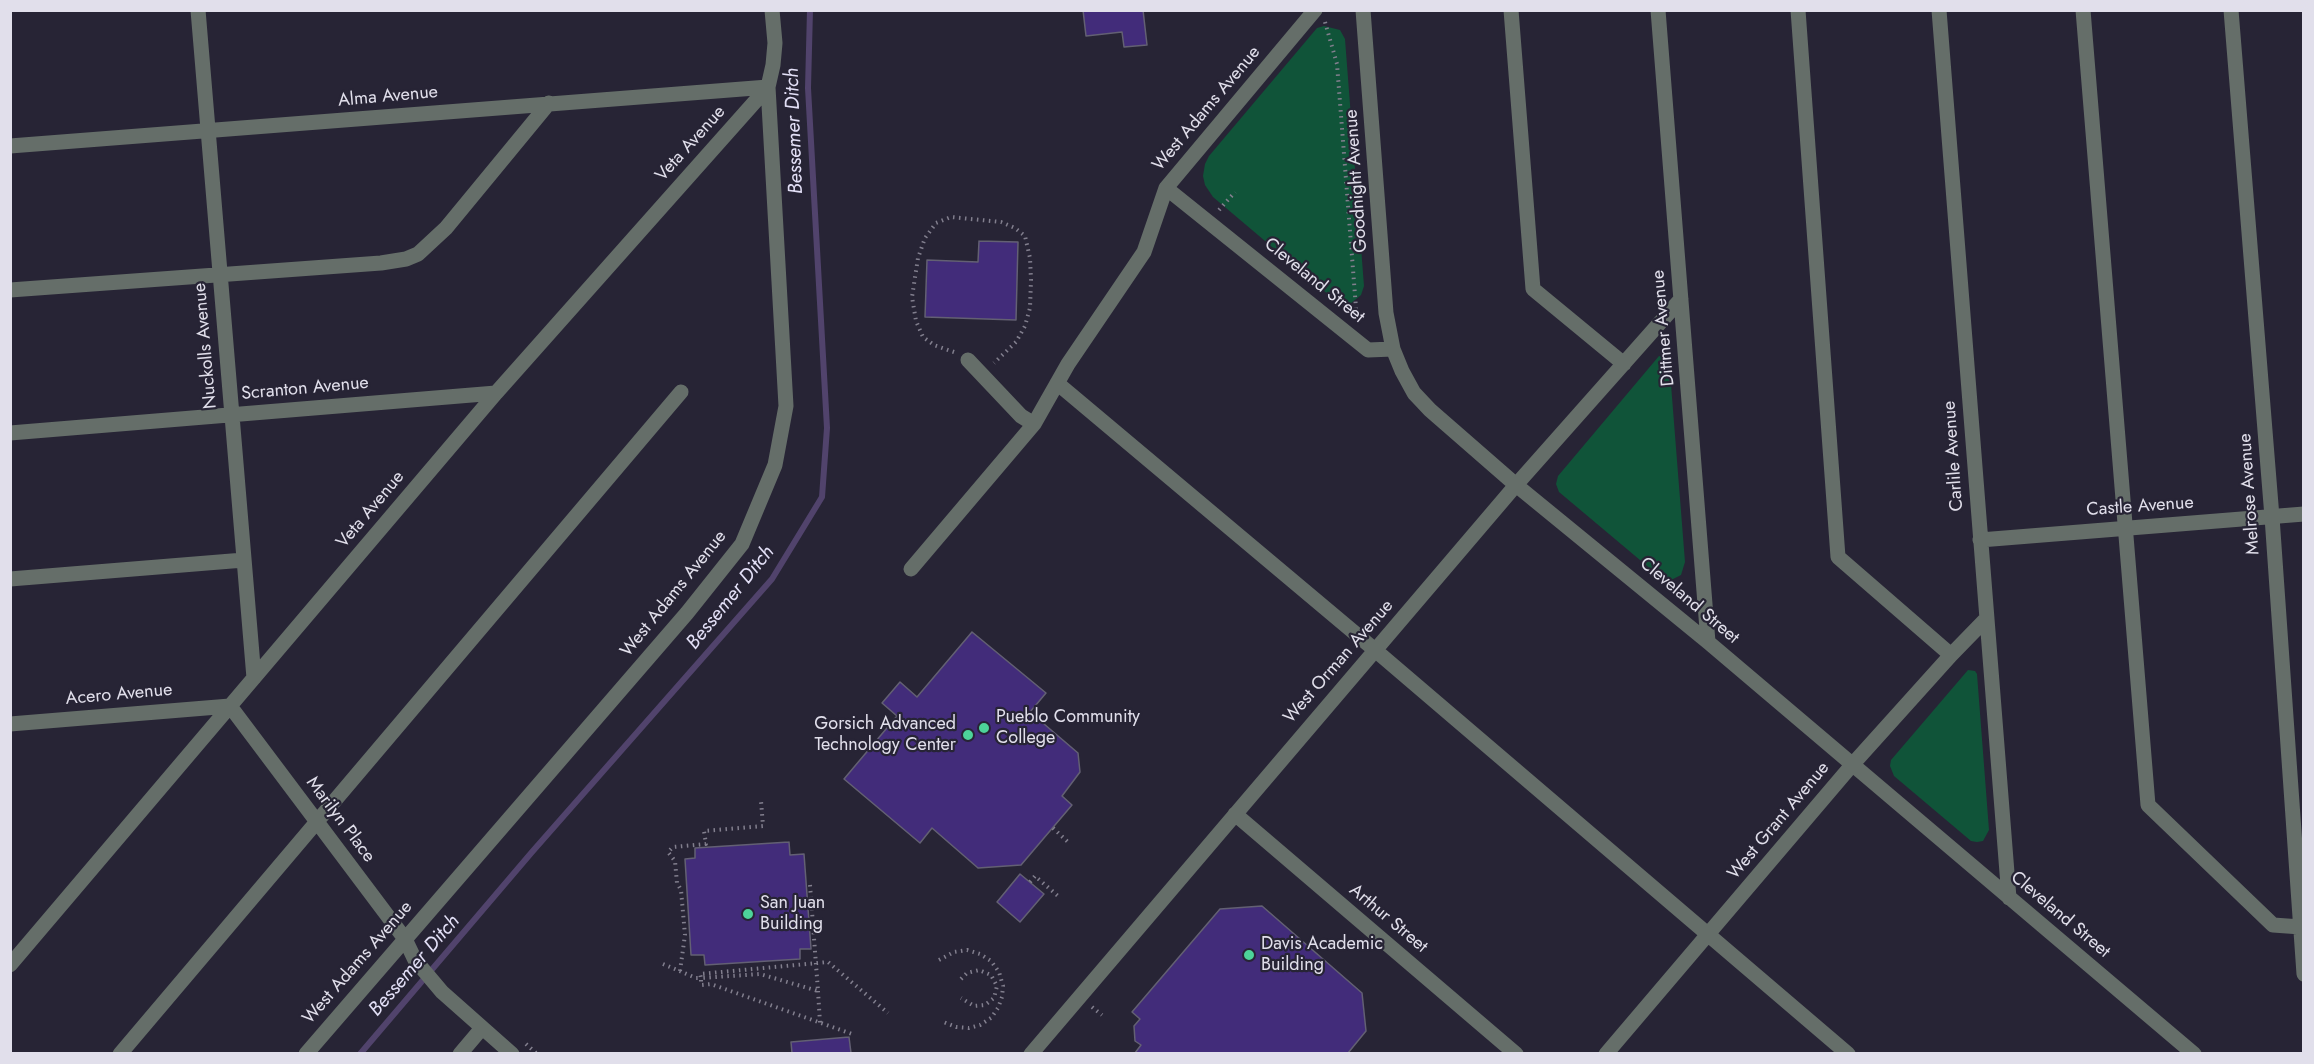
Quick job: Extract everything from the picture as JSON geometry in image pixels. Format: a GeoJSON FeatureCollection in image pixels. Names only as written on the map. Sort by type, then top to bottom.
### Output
{"type":"FeatureCollection","features":[{"type":"Feature","properties":{"kind":"street","name":"Nuckolls Avenue"},"geometry":{"type":"LineString","coordinates":[[198,10],[254,678]]}},
{"type":"Feature","properties":{"kind":"street","name":"West Adams Avenue"},"geometry":{"type":"LineString","coordinates":[[306,1053],[679,622],[742,544],[775,465],[786,406],[768,87],[775,43],[772,10]]}},
{"type":"Feature","properties":{"kind":"street","name":"Goodnight Avenue"},"geometry":{"type":"LineString","coordinates":[[1363,10],[1386,313],[1393,349]]}},
{"type":"Feature","properties":{"kind":"street"},"geometry":{"type":"LineString","coordinates":[[1511,10],[1533,289],[1624,364]]}},
{"type":"Feature","properties":{"kind":"street","name":"Dittmer Avenue"},"geometry":{"type":"LineString","coordinates":[[1658,10],[1708,642]]}},
{"type":"Feature","properties":{"kind":"street"},"geometry":{"type":"LineString","coordinates":[[1798,10],[1838,557],[1951,654]]}},
{"type":"Feature","properties":{"kind":"street","name":"Carlile Avenue"},"geometry":{"type":"LineString","coordinates":[[1939,10],[2009,898]]}},
{"type":"Feature","properties":{"kind":"street"},"geometry":{"type":"LineString","coordinates":[[2083,10],[2148,805],[2273,926],[2301,927]]}},
{"type":"Feature","properties":{"kind":"street","name":"Melrose Avenue"},"geometry":{"type":"LineString","coordinates":[[2231,10],[2272,517],[2304,974]]}},
{"type":"Feature","properties":{"kind":"street","name":"West Adams Avenue"},"geometry":{"type":"LineString","coordinates":[[910,569],[1034,424],[1068,364],[1144,252],[1166,188],[1320,16]]}},
{"type":"Feature","properties":{"kind":"street","name":"Alma Avenue"},"geometry":{"type":"LineString","coordinates":[[10,146],[768,87]]}},
{"type":"Feature","properties":{"kind":"street","name":"Veta Avenue"},"geometry":{"type":"LineString","coordinates":[[10,965],[496,393],[768,87]]}},
{"type":"Feature","properties":{"kind":"street"},"geometry":{"type":"LineString","coordinates":[[10,290],[381,263],[406,259],[418,254],[446,228],[549,103]]}},
{"type":"Feature","properties":{"kind":"street","name":"Cleveland Street"},"geometry":{"type":"LineString","coordinates":[[1166,188],[1358,343],[1368,350],[1393,349],[1414,393],[1430,410],[1516,485],[1708,642],[2189,1052]]}},
{"type":"Feature","properties":{"kind":"street","name":"West Orman Avenue"},"geometry":{"type":"LineString","coordinates":[[1030,1053],[1516,485],[1681,299]]}},
{"type":"Feature","properties":{"kind":"street"},"geometry":{"type":"LineString","coordinates":[[968,360],[1021,416],[1034,424]]}},
{"type":"Feature","properties":{"kind":"street"},"geometry":{"type":"LineString","coordinates":[[1057,383],[1848,1053]]}},
{"type":"Feature","properties":{"kind":"street"},"geometry":{"type":"LineString","coordinates":[[120,1053],[681,392]]}},
{"type":"Feature","properties":{"kind":"street","name":"Scranton Avenue"},"geometry":{"type":"LineString","coordinates":[[10,433],[496,393]]}},
{"type":"Feature","properties":{"kind":"street","name":"Castle Avenue"},"geometry":{"type":"LineString","coordinates":[[1980,540],[2304,514]]}},
{"type":"Feature","properties":{"kind":"street"},"geometry":{"type":"LineString","coordinates":[[10,579],[244,560]]}},
{"type":"Feature","properties":{"kind":"street","name":"West Grant Avenue"},"geometry":{"type":"LineString","coordinates":[[1606,1053],[1852,765],[1951,654],[1987,618]]}},
{"type":"Feature","properties":{"kind":"street","name":"Marilyn Place"},"geometry":{"type":"LineString","coordinates":[[230,706],[405,939],[415,960],[442,992],[482,1028]]}},
{"type":"Feature","properties":{"kind":"street","name":"Acero Avenue"},"geometry":{"type":"LineString","coordinates":[[11,724],[230,706]]}},
{"type":"Feature","properties":{"kind":"street","name":"Arthur Street"},"geometry":{"type":"LineString","coordinates":[[1235,814],[1516,1053]]}},
{"type":"Feature","properties":{"kind":"street"},"geometry":{"type":"LineString","coordinates":[[460,1053],[482,1028],[512,1053]]}},
{"type":"Feature","properties":{"kind":"path"},"geometry":{"type":"LineString","coordinates":[[1320,16],[1337,64],[1358,343]]}},
{"type":"Feature","properties":{"kind":"path"},"geometry":{"type":"LineString","coordinates":[[1209,222],[1235,192]]}},
{"type":"Feature","properties":{"kind":"path"},"geometry":{"type":"LineString","coordinates":[[968,360],[934,345],[923,337],[916,321],[912,297],[918,258],[926,238],[936,222],[951,218],[1001,222],[1015,228],[1025,236],[1028,246],[1031,280],[1030,308],[1025,326],[1016,342],[997,361],[980,372]]}},
{"type":"Feature","properties":{"kind":"path"},"geometry":{"type":"LineString","coordinates":[[680,971],[684,935],[681,890],[677,883],[675,861],[668,852],[673,847],[706,844],[704,831],[764,826],[761,801]]}},
{"type":"Feature","properties":{"kind":"path"},"geometry":{"type":"LineString","coordinates":[[1053,828],[1070,843]]}},
{"type":"Feature","properties":{"kind":"path"},"geometry":{"type":"LineString","coordinates":[[1030,882],[1035,876],[1059,896]]}},
{"type":"Feature","properties":{"kind":"path"},"geometry":{"type":"LineString","coordinates":[[810,885],[820,1023]]}},
{"type":"Feature","properties":{"kind":"path"},"geometry":{"type":"LineString","coordinates":[[939,960],[954,952],[967,950],[980,954],[991,961],[999,972],[1003,986],[998,1008],[991,1018],[980,1025],[969,1028],[956,1027],[941,1021]]}},
{"type":"Feature","properties":{"kind":"path"},"geometry":{"type":"LineString","coordinates":[[852,1034],[711,984],[701,985],[700,974],[828,962],[888,1013]]}},
{"type":"Feature","properties":{"kind":"path"},"geometry":{"type":"LineString","coordinates":[[663,964],[701,978],[760,974],[818,991]]}},
{"type":"Feature","properties":{"kind":"path"},"geometry":{"type":"LineString","coordinates":[[961,979],[967,973],[980,970],[991,975],[997,987],[994,998],[985,1005],[974,1006],[961,998]]}},
{"type":"Feature","properties":{"kind":"path"},"geometry":{"type":"LineString","coordinates":[[997,987],[1003,986]]}},
{"type":"Feature","properties":{"kind":"green space"},"geometry":{"type":"Polygon","coordinates":[[[1324,26],[1340,30],[1345,39],[1364,286],[1361,295],[1350,304],[1336,301],[1213,197],[1205,185],[1203,176],[1209,156],[1317,28],[1324,26]]]}},
{"type":"Feature","properties":{"kind":"green space"},"geometry":{"type":"Polygon","coordinates":[[[1659,356],[1669,359],[1685,562],[1681,575],[1671,580],[1659,576],[1559,492],[1556,484],[1558,476],[1659,356]]]}},
{"type":"Feature","properties":{"kind":"green space"},"geometry":{"type":"Polygon","coordinates":[[[1968,670],[1975,671],[1977,674],[1989,830],[1983,841],[1977,842],[1971,841],[1894,776],[1890,766],[1891,760],[1968,670]]]}},
{"type":"Feature","properties":{"kind":"building"},"geometry":{"type":"Polygon","coordinates":[[[1083,10],[1143,10],[1147,45],[1124,47],[1122,32],[1086,36],[1083,10]]]}},
{"type":"Feature","properties":{"kind":"building"},"geometry":{"type":"Polygon","coordinates":[[[979,241],[1018,242],[1016,320],[925,317],[927,260],[978,262],[979,241]]]}},
{"type":"Feature","properties":{"kind":"building","name":"Gorsich Advanced Technology Center"},"geometry":{"type":"Polygon","coordinates":[[[972,632],[1046,693],[1030,712],[1078,753],[1080,772],[1062,796],[1072,805],[1021,865],[978,868],[932,828],[920,843],[844,779],[897,716],[882,703],[900,682],[917,697],[972,632]]]}},
{"type":"Feature","properties":{"kind":"building","name":"San Juan Building"},"geometry":{"type":"Polygon","coordinates":[[[789,842],[790,855],[804,854],[811,949],[800,949],[800,959],[705,965],[704,955],[691,955],[685,859],[695,858],[695,848],[789,842]]]}},
{"type":"Feature","properties":{"kind":"building"},"geometry":{"type":"Polygon","coordinates":[[[1020,874],[1044,894],[1020,922],[997,902],[1020,874]]]}},
{"type":"Feature","properties":{"kind":"building","name":"Davis Academic Building"},"geometry":{"type":"Polygon","coordinates":[[[1262,906],[1362,993],[1366,1031],[1348,1053],[1135,1053],[1141,1045],[1135,1041],[1134,1026],[1140,1019],[1132,1012],[1220,909],[1262,906]]]}},
{"type":"Feature","properties":{"kind":"building"},"geometry":{"type":"Polygon","coordinates":[[[849,1037],[851,1053],[792,1053],[791,1042],[849,1037]]]}},
{"type":"Feature","properties":{"kind":"waterway","name":"Bessemer Ditch"},"geometry":{"type":"LineString","coordinates":[[360,1054],[532,852],[772,579],[822,497],[827,428],[808,88],[810,10]]}},
{"type":"Feature","properties":{"kind":"place","name":"Pueblo Community College"},"geometry":{"type":"Point","coordinates":[984,728]}},
{"type":"Feature","properties":{"kind":"place","name":"Gorsich Advanced Technology Center"},"geometry":{"type":"Point","coordinates":[968,735]}},
{"type":"Feature","properties":{"kind":"place","name":"San Juan Building"},"geometry":{"type":"Point","coordinates":[748,914]}},
{"type":"Feature","properties":{"kind":"place","name":"Davis Academic Building"},"geometry":{"type":"Point","coordinates":[1249,955]}}]}
